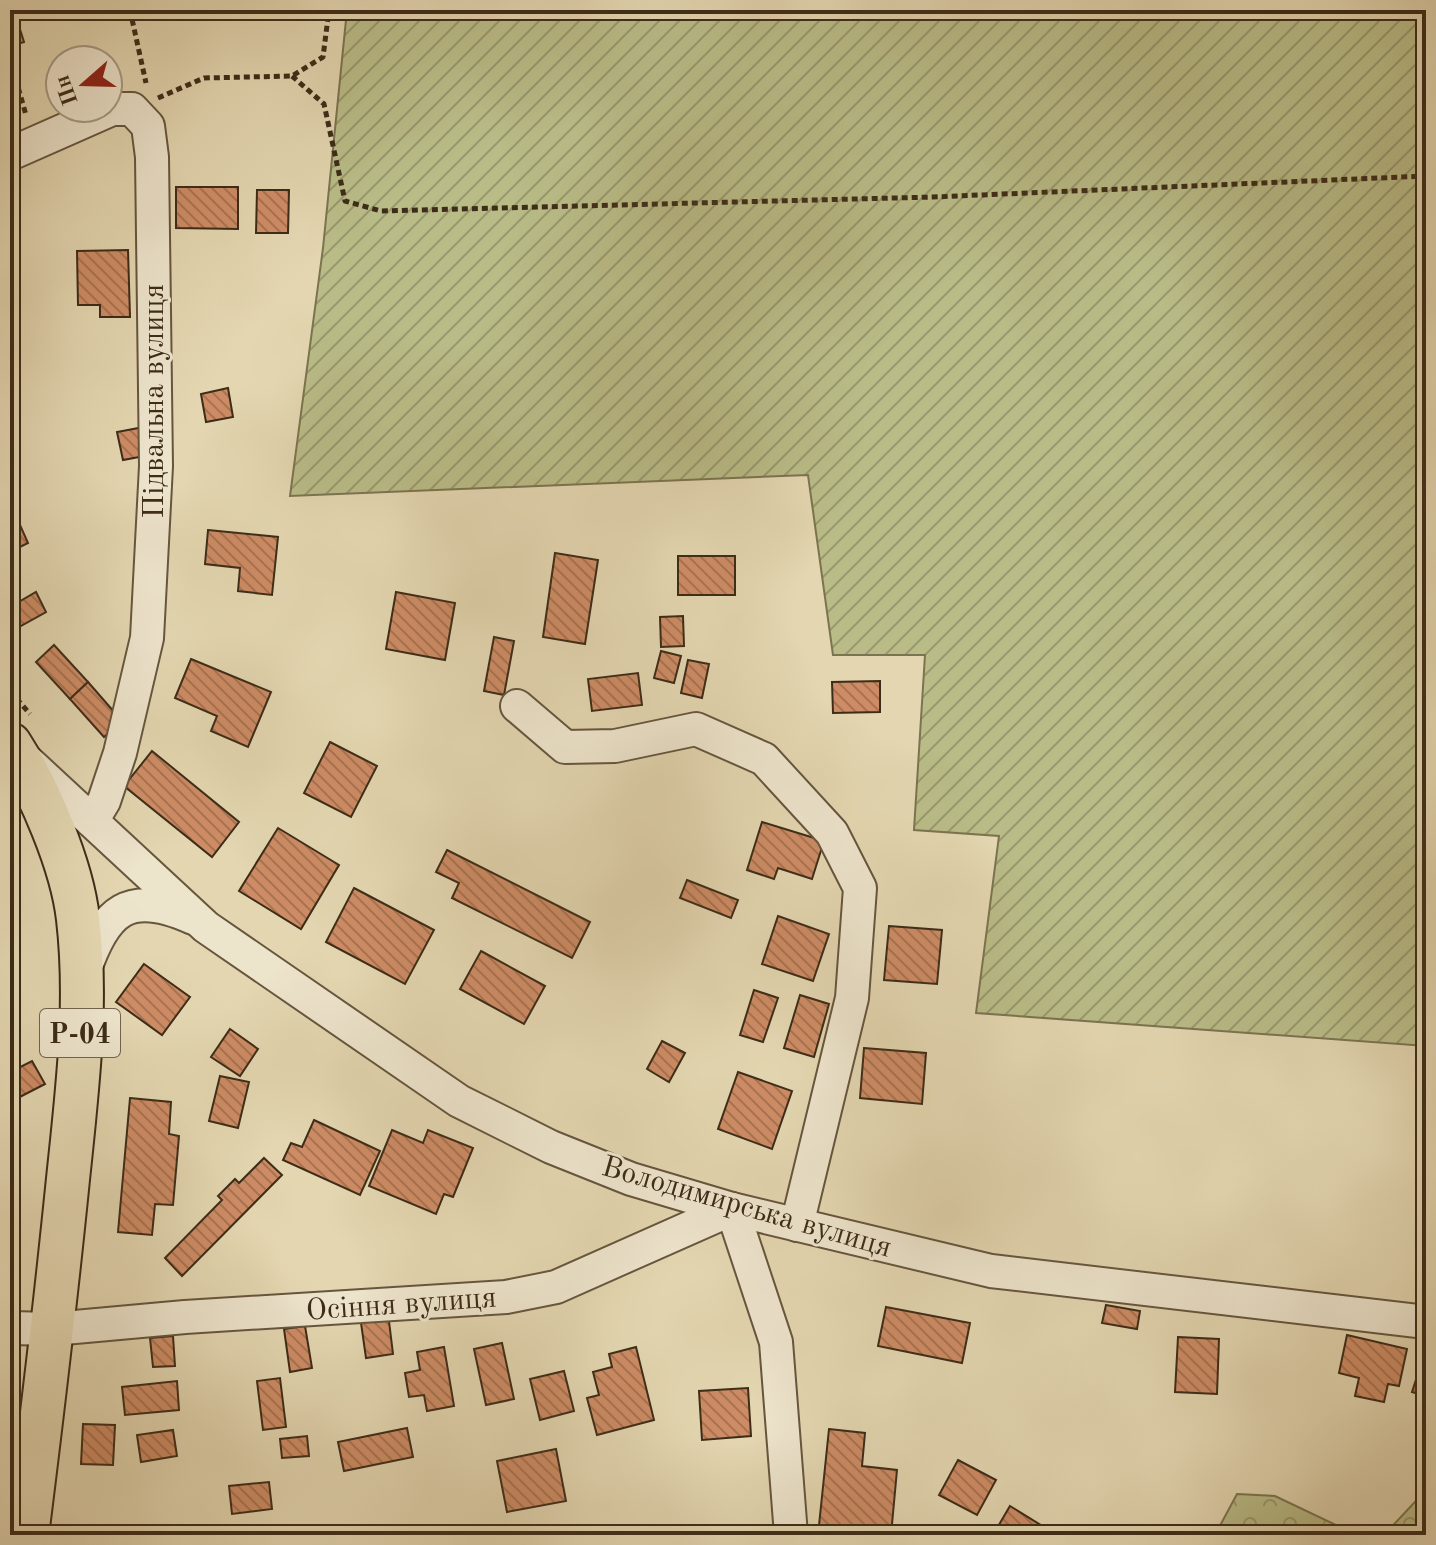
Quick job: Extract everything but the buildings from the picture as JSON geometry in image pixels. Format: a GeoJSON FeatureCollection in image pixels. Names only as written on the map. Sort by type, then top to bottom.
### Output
{"type":"FeatureCollection","features":[{"type":"Feature","properties":{"kind":"main road","name":"Р-04"},"geometry":{"type":"LineString","coordinates":[[12,746],[55,836],[78,916],[81,979],[80,1062],[53,1329],[27,1535]]}},
{"type":"Feature","properties":{"kind":"street"},"geometry":{"type":"LineString","coordinates":[[22,149],[112,109],[141,105]]}},
{"type":"Feature","properties":{"kind":"street","name":"Підвальна вулиця"},"geometry":{"type":"LineString","coordinates":[[92,821],[104,801],[120,753],[147,638],[156,466],[152,157],[148,126],[141,105]]}},
{"type":"Feature","properties":{"kind":"street"},"geometry":{"type":"LineString","coordinates":[[517,706],[565,747],[615,746],[696,729],[764,759],[832,833],[860,888],[852,998],[797,1225]]}},
{"type":"Feature","properties":{"kind":"street","name":"Володимирська вулиця"},"geometry":{"type":"LineString","coordinates":[[12,746],[200,922],[459,1101],[564,1152],[631,1179],[732,1209],[991,1271],[1426,1322]]}},
{"type":"Feature","properties":{"kind":"street"},"geometry":{"type":"LineString","coordinates":[[81,979],[96,936],[113,914],[137,904],[175,911],[200,922]]}},
{"type":"Feature","properties":{"kind":"street"},"geometry":{"type":"LineString","coordinates":[[732,1209],[776,1342],[791,1535]]}},
{"type":"Feature","properties":{"kind":"street","name":"Осіння вулиця"},"geometry":{"type":"LineString","coordinates":[[10,1328],[53,1329],[185,1317],[506,1297],[556,1287],[732,1209]]}},
{"type":"Feature","properties":{"kind":"path"},"geometry":{"type":"LineString","coordinates":[[130,10],[141,105],[204,78],[292,76],[323,57],[329,10]]}},
{"type":"Feature","properties":{"kind":"path"},"geometry":{"type":"LineString","coordinates":[[10,59],[22,149]]}},
{"type":"Feature","properties":{"kind":"path"},"geometry":{"type":"LineString","coordinates":[[292,76],[324,104],[345,201],[381,211],[933,197],[1426,176]]}},
{"type":"Feature","properties":{"kind":"green space"},"geometry":{"type":"Polygon","coordinates":[[[347,10],[1426,10],[1426,1046],[976,1013],[999,836],[914,830],[925,655],[833,655],[808,475],[290,496],[323,248],[347,10]]]}},
{"type":"Feature","properties":{"kind":"green space"},"geometry":{"type":"Polygon","coordinates":[[[1426,1490],[1426,1535],[1384,1535],[1426,1490]]]}},
{"type":"Feature","properties":{"kind":"green space"},"geometry":{"type":"Polygon","coordinates":[[[1237,1494],[1275,1496],[1357,1535],[1215,1535],[1237,1494]]]}}]}
